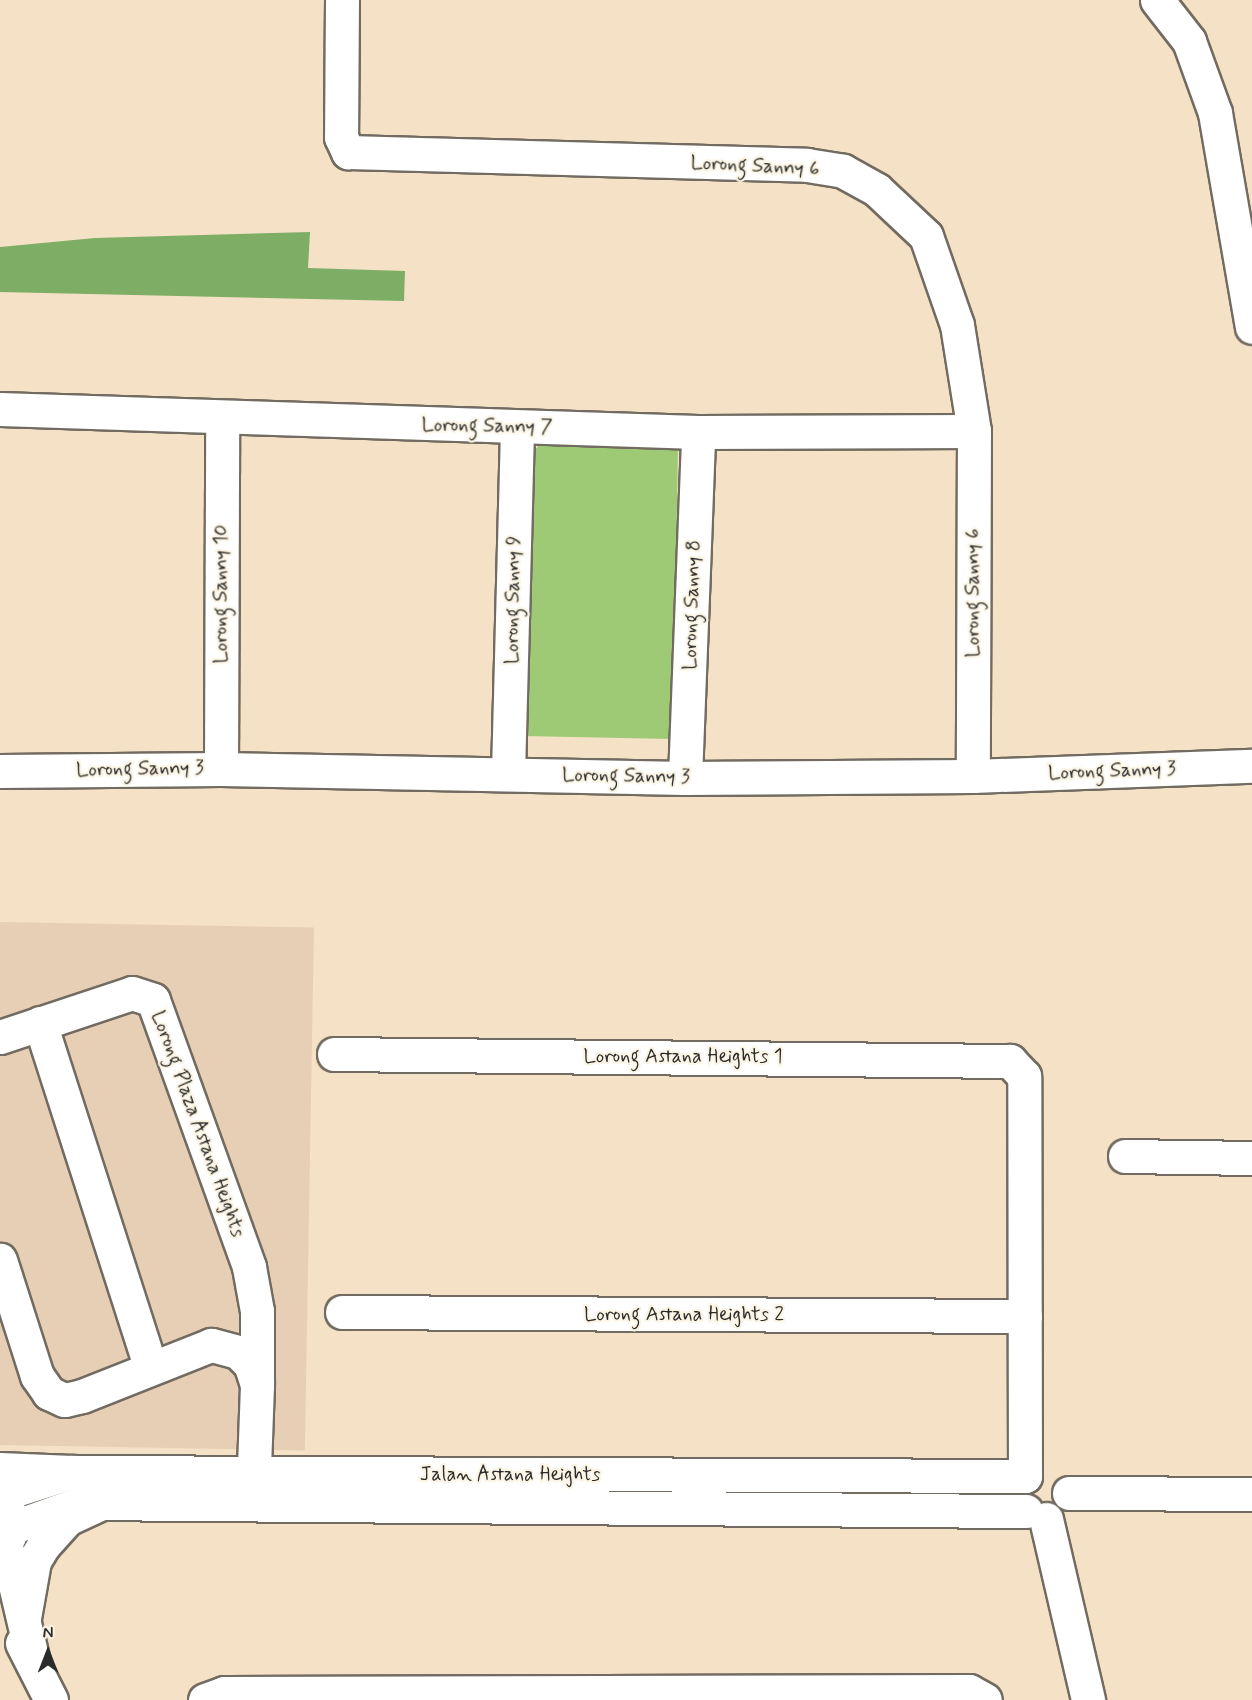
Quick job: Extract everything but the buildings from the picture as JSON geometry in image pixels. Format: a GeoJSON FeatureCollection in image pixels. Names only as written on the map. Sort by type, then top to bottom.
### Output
{"type":"FeatureCollection","features":[{"type":"Feature","properties":{"kind":"street","name":"Lorong Sanny 6"},"geometry":{"type":"LineString","coordinates":[[342,0],[341,137],[348,152],[807,165],[843,171],[877,190],[926,236],[957,325],[974,431],[973,776]]}},
{"type":"Feature","properties":{"kind":"street"},"geometry":{"type":"LineString","coordinates":[[1157,0],[1189,41],[1215,113],[1252,327]]}},
{"type":"Feature","properties":{"kind":"street","name":"Lorong Sanny 7"},"geometry":{"type":"LineString","coordinates":[[0,410],[222,420],[698,432],[974,431]]}},
{"type":"Feature","properties":{"kind":"street","name":"Lorong Sanny 10"},"geometry":{"type":"LineString","coordinates":[[221,769],[222,420]]}},
{"type":"Feature","properties":{"kind":"street","name":"Lorong Sanny 9"},"geometry":{"type":"LineString","coordinates":[[508,773],[518,427]]}},
{"type":"Feature","properties":{"kind":"street","name":"Lorong Sanny 8"},"geometry":{"type":"LineString","coordinates":[[685,778],[698,432]]}},
{"type":"Feature","properties":{"kind":"street","name":"Lorong Sanny 3"},"geometry":{"type":"LineString","coordinates":[[0,771],[221,769],[685,778],[973,776],[1252,766]]}},
{"type":"Feature","properties":{"kind":"street","name":"Lorong Plaza Astana Heights"},"geometry":{"type":"LineString","coordinates":[[0,1037],[132,993],[153,1000],[249,1267],[256,1302],[257,1385],[253,1505]]}},
{"type":"Feature","properties":{"kind":"street"},"geometry":{"type":"LineString","coordinates":[[40,1023],[151,1368]]}},
{"type":"Feature","properties":{"kind":"street","name":"Lorong Astana Heights 1"},"geometry":{"type":"LineString","coordinates":[[334,1054],[992,1057],[1010,1061],[1024,1076],[1025,1316]]}},
{"type":"Feature","properties":{"kind":"street"},"geometry":{"type":"LineString","coordinates":[[1125,1156],[1252,1158]]}},
{"type":"Feature","properties":{"kind":"street"},"geometry":{"type":"LineString","coordinates":[[0,1260],[37,1376],[49,1393],[64,1400],[211,1345],[244,1322],[256,1302]]}},
{"type":"Feature","properties":{"kind":"street","name":"Lorong Astana Heights 2"},"geometry":{"type":"LineString","coordinates":[[342,1312],[1025,1316]]}},
{"type":"Feature","properties":{"kind":"street"},"geometry":{"type":"LineString","coordinates":[[1025,1316],[1025,1476],[1018,1492],[1036,1515],[1088,1700]]}},
{"type":"Feature","properties":{"kind":"street","name":"Lorong Plaza Astana Heights"},"geometry":{"type":"LineString","coordinates":[[211,1345],[238,1352],[250,1364],[257,1385]]}},
{"type":"Feature","properties":{"kind":"street"},"geometry":{"type":"LineString","coordinates":[[1025,1476],[1038,1468],[1055,1471],[1069,1493]]}},
{"type":"Feature","properties":{"kind":"street"},"geometry":{"type":"LineString","coordinates":[[0,1469],[72,1472]]}},
{"type":"Feature","properties":{"kind":"street","name":"Jalan Astana Heights"},"geometry":{"type":"LineString","coordinates":[[0,1496],[72,1472],[1025,1476]]}},
{"type":"Feature","properties":{"kind":"street"},"geometry":{"type":"LineString","coordinates":[[1069,1493],[1252,1494]]}},
{"type":"Feature","properties":{"kind":"street"},"geometry":{"type":"LineString","coordinates":[[1036,1515],[1064,1508],[1069,1493]]}},
{"type":"Feature","properties":{"kind":"street"},"geometry":{"type":"LineString","coordinates":[[0,1496],[12,1610],[51,1700]]}},
{"type":"Feature","properties":{"kind":"street"},"geometry":{"type":"LineString","coordinates":[[12,1610],[43,1546],[67,1519],[102,1503]]}},
{"type":"Feature","properties":{"kind":"street","name":"Jalan Astana Heights"},"geometry":{"type":"LineString","coordinates":[[5,1539],[63,1507],[102,1503],[1036,1515]]}},
{"type":"Feature","properties":{"kind":"street"},"geometry":{"type":"LineString","coordinates":[[205,1700],[225,1693],[969,1690],[985,1700]]}},
{"type":"Feature","properties":{"kind":"shaded area"},"geometry":{"type":"Polygon","coordinates":[[[0,922],[314,927],[305,1450],[0,1445],[0,922]]]}},
{"type":"Feature","properties":{"kind":"green space"},"geometry":{"type":"Polygon","coordinates":[[[310,232],[308,268],[405,271],[404,301],[0,292],[0,247],[95,238],[310,232]]]}},
{"type":"Feature","properties":{"kind":"green space"},"geometry":{"type":"Polygon","coordinates":[[[540,444],[678,446],[673,739],[524,736],[529,457],[540,444]]]}}]}
